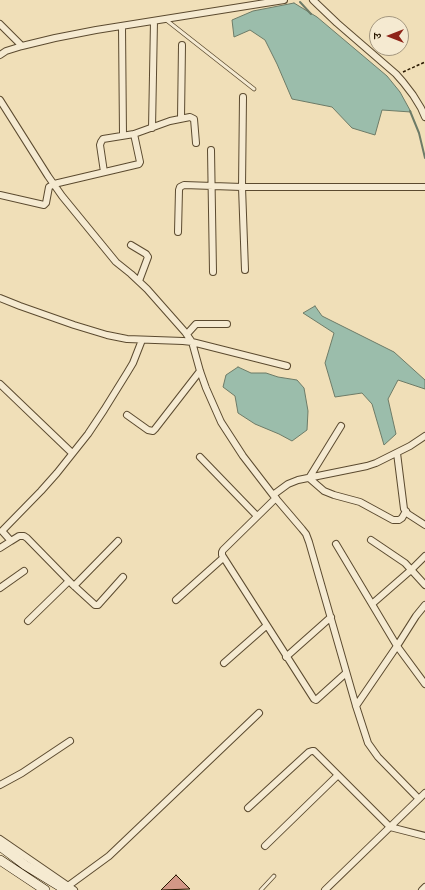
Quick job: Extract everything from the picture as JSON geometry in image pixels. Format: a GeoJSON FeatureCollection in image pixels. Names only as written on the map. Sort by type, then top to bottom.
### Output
{"type":"FeatureCollection","features":[{"type":"Feature","properties":{"kind":"main road"},"geometry":{"type":"LineString","coordinates":[[0,846],[25,865],[67,888]]}},
{"type":"Feature","properties":{"kind":"main road"},"geometry":{"type":"LineString","coordinates":[[0,860],[45,890]]}},
{"type":"Feature","properties":{"kind":"street"},"geometry":{"type":"LineString","coordinates":[[0,55],[6,51],[22,46],[82,33],[284,0]]}},
{"type":"Feature","properties":{"kind":"street"},"geometry":{"type":"LineString","coordinates":[[312,0],[326,14],[396,74],[413,95],[425,116]]}},
{"type":"Feature","properties":{"kind":"street"},"geometry":{"type":"LineString","coordinates":[[152,128],[154,21]]}},
{"type":"Feature","properties":{"kind":"street"},"geometry":{"type":"LineString","coordinates":[[0,24],[22,46]]}},
{"type":"Feature","properties":{"kind":"street"},"geometry":{"type":"LineString","coordinates":[[122,27],[123,135]]}},
{"type":"Feature","properties":{"kind":"street"},"geometry":{"type":"LineString","coordinates":[[181,118],[182,45]]}},
{"type":"Feature","properties":{"kind":"street"},"geometry":{"type":"LineString","coordinates":[[243,97],[242,187],[244,270]]}},
{"type":"Feature","properties":{"kind":"street"},"geometry":{"type":"LineString","coordinates":[[0,100],[62,196],[116,262],[139,281],[187,334],[192,342],[211,402],[225,428],[243,456],[308,538],[346,673],[368,743],[373,751],[419,799]]}},
{"type":"Feature","properties":{"kind":"street"},"geometry":{"type":"LineString","coordinates":[[104,172],[100,145],[103,139],[134,134],[181,118],[190,117],[194,120],[196,143]]}},
{"type":"Feature","properties":{"kind":"street"},"geometry":{"type":"LineString","coordinates":[[0,195],[44,205],[50,187],[54,184],[140,163],[134,134]]}},
{"type":"Feature","properties":{"kind":"street"},"geometry":{"type":"LineString","coordinates":[[211,150],[213,272]]}},
{"type":"Feature","properties":{"kind":"street"},"geometry":{"type":"LineString","coordinates":[[178,232],[179,190],[180,187],[184,185],[242,187],[425,187]]}},
{"type":"Feature","properties":{"kind":"street"},"geometry":{"type":"LineString","coordinates":[[131,245],[147,256],[139,281]]}},
{"type":"Feature","properties":{"kind":"street"},"geometry":{"type":"LineString","coordinates":[[0,298],[74,325],[107,335],[127,339],[192,342],[287,366]]}},
{"type":"Feature","properties":{"kind":"street"},"geometry":{"type":"LineString","coordinates":[[187,334],[196,324],[227,324]]}},
{"type":"Feature","properties":{"kind":"street"},"geometry":{"type":"LineString","coordinates":[[11,542],[1,529],[41,491],[88,434],[127,373],[142,340]]}},
{"type":"Feature","properties":{"kind":"street"},"geometry":{"type":"LineString","coordinates":[[127,415],[148,430],[153,431],[200,371]]}},
{"type":"Feature","properties":{"kind":"street"},"geometry":{"type":"LineString","coordinates":[[0,384],[72,453]]}},
{"type":"Feature","properties":{"kind":"street"},"geometry":{"type":"LineString","coordinates":[[309,478],[341,426]]}},
{"type":"Feature","properties":{"kind":"street"},"geometry":{"type":"LineString","coordinates":[[346,673],[316,700],[314,699],[223,558],[223,550],[257,516],[274,496],[288,484],[298,480],[367,466],[397,453],[425,436]]}},
{"type":"Feature","properties":{"kind":"street"},"geometry":{"type":"LineString","coordinates":[[397,453],[404,506],[406,511],[425,525]]}},
{"type":"Feature","properties":{"kind":"street"},"geometry":{"type":"LineString","coordinates":[[200,457],[257,516]]}},
{"type":"Feature","properties":{"kind":"street"},"geometry":{"type":"LineString","coordinates":[[309,478],[324,491],[360,502],[393,520],[399,520],[402,518],[406,511]]}},
{"type":"Feature","properties":{"kind":"street"},"geometry":{"type":"LineString","coordinates":[[0,548],[19,536],[24,536],[95,605],[97,605],[124,577]]}},
{"type":"Feature","properties":{"kind":"street"},"geometry":{"type":"LineString","coordinates":[[371,540],[400,559],[425,585]]}},
{"type":"Feature","properties":{"kind":"street"},"geometry":{"type":"LineString","coordinates":[[74,586],[118,541]]}},
{"type":"Feature","properties":{"kind":"street"},"geometry":{"type":"LineString","coordinates":[[336,544],[397,646],[425,684]]}},
{"type":"Feature","properties":{"kind":"street"},"geometry":{"type":"LineString","coordinates":[[372,604],[425,556]]}},
{"type":"Feature","properties":{"kind":"street"},"geometry":{"type":"LineString","coordinates":[[176,600],[223,558]]}},
{"type":"Feature","properties":{"kind":"street"},"geometry":{"type":"LineString","coordinates":[[0,588],[24,571]]}},
{"type":"Feature","properties":{"kind":"street"},"geometry":{"type":"LineString","coordinates":[[28,621],[69,581]]}},
{"type":"Feature","properties":{"kind":"street"},"geometry":{"type":"LineString","coordinates":[[356,706],[425,604]]}},
{"type":"Feature","properties":{"kind":"street"},"geometry":{"type":"LineString","coordinates":[[286,657],[331,617]]}},
{"type":"Feature","properties":{"kind":"street"},"geometry":{"type":"LineString","coordinates":[[224,663],[266,626]]}},
{"type":"Feature","properties":{"kind":"street"},"geometry":{"type":"LineString","coordinates":[[67,888],[126,841],[205,763],[259,713]]}},
{"type":"Feature","properties":{"kind":"street"},"geometry":{"type":"LineString","coordinates":[[0,785],[22,773],[70,741]]}},
{"type":"Feature","properties":{"kind":"street"},"geometry":{"type":"LineString","coordinates":[[248,808],[309,752],[314,751],[390,827],[425,836]]}},
{"type":"Feature","properties":{"kind":"street"},"geometry":{"type":"LineString","coordinates":[[265,846],[338,775]]}},
{"type":"Feature","properties":{"kind":"street"},"geometry":{"type":"LineString","coordinates":[[325,890],[425,793]]}},
{"type":"Feature","properties":{"kind":"street"},"geometry":{"type":"LineString","coordinates":[[0,839],[67,888],[74,890]]}},
{"type":"Feature","properties":{"kind":"street"},"geometry":{"type":"LineString","coordinates":[[422,890],[425,886]]}},
{"type":"Feature","properties":{"kind":"lane"},"geometry":{"type":"LineString","coordinates":[[165,19],[254,89]]}},
{"type":"Feature","properties":{"kind":"lane"},"geometry":{"type":"LineString","coordinates":[[261,890],[274,876]]}},
{"type":"Feature","properties":{"kind":"path"},"geometry":{"type":"LineString","coordinates":[[396,74],[425,62]]}},
{"type":"Feature","properties":{"kind":"shaded area"},"geometry":{"type":"Polygon","coordinates":[[[294,3],[317,17],[387,76],[400,92],[411,112],[382,110],[375,135],[352,128],[332,107],[292,99],[265,40],[250,30],[234,37],[232,20],[253,11],[294,3]]]}},
{"type":"Feature","properties":{"kind":"shaded area"},"geometry":{"type":"Polygon","coordinates":[[[315,306],[322,316],[394,352],[425,380],[425,389],[398,380],[388,399],[396,434],[384,445],[372,404],[362,393],[335,397],[325,363],[334,333],[303,313],[315,306]]]}},
{"type":"Feature","properties":{"kind":"shaded area"},"geometry":{"type":"Polygon","coordinates":[[[238,367],[251,373],[266,373],[278,377],[297,380],[304,388],[308,411],[307,430],[292,441],[255,424],[238,413],[235,396],[223,387],[226,375],[238,367]]]}},
{"type":"Feature","properties":{"kind":"building"},"geometry":{"type":"Polygon","coordinates":[[[176,875],[190,889],[161,890],[176,875]]]}},
{"type":"Feature","properties":{"kind":"waterway"},"geometry":{"type":"LineString","coordinates":[[300,2],[311,14]]}},
{"type":"Feature","properties":{"kind":"waterway"},"geometry":{"type":"LineString","coordinates":[[410,111],[419,133],[425,158]]}}]}
